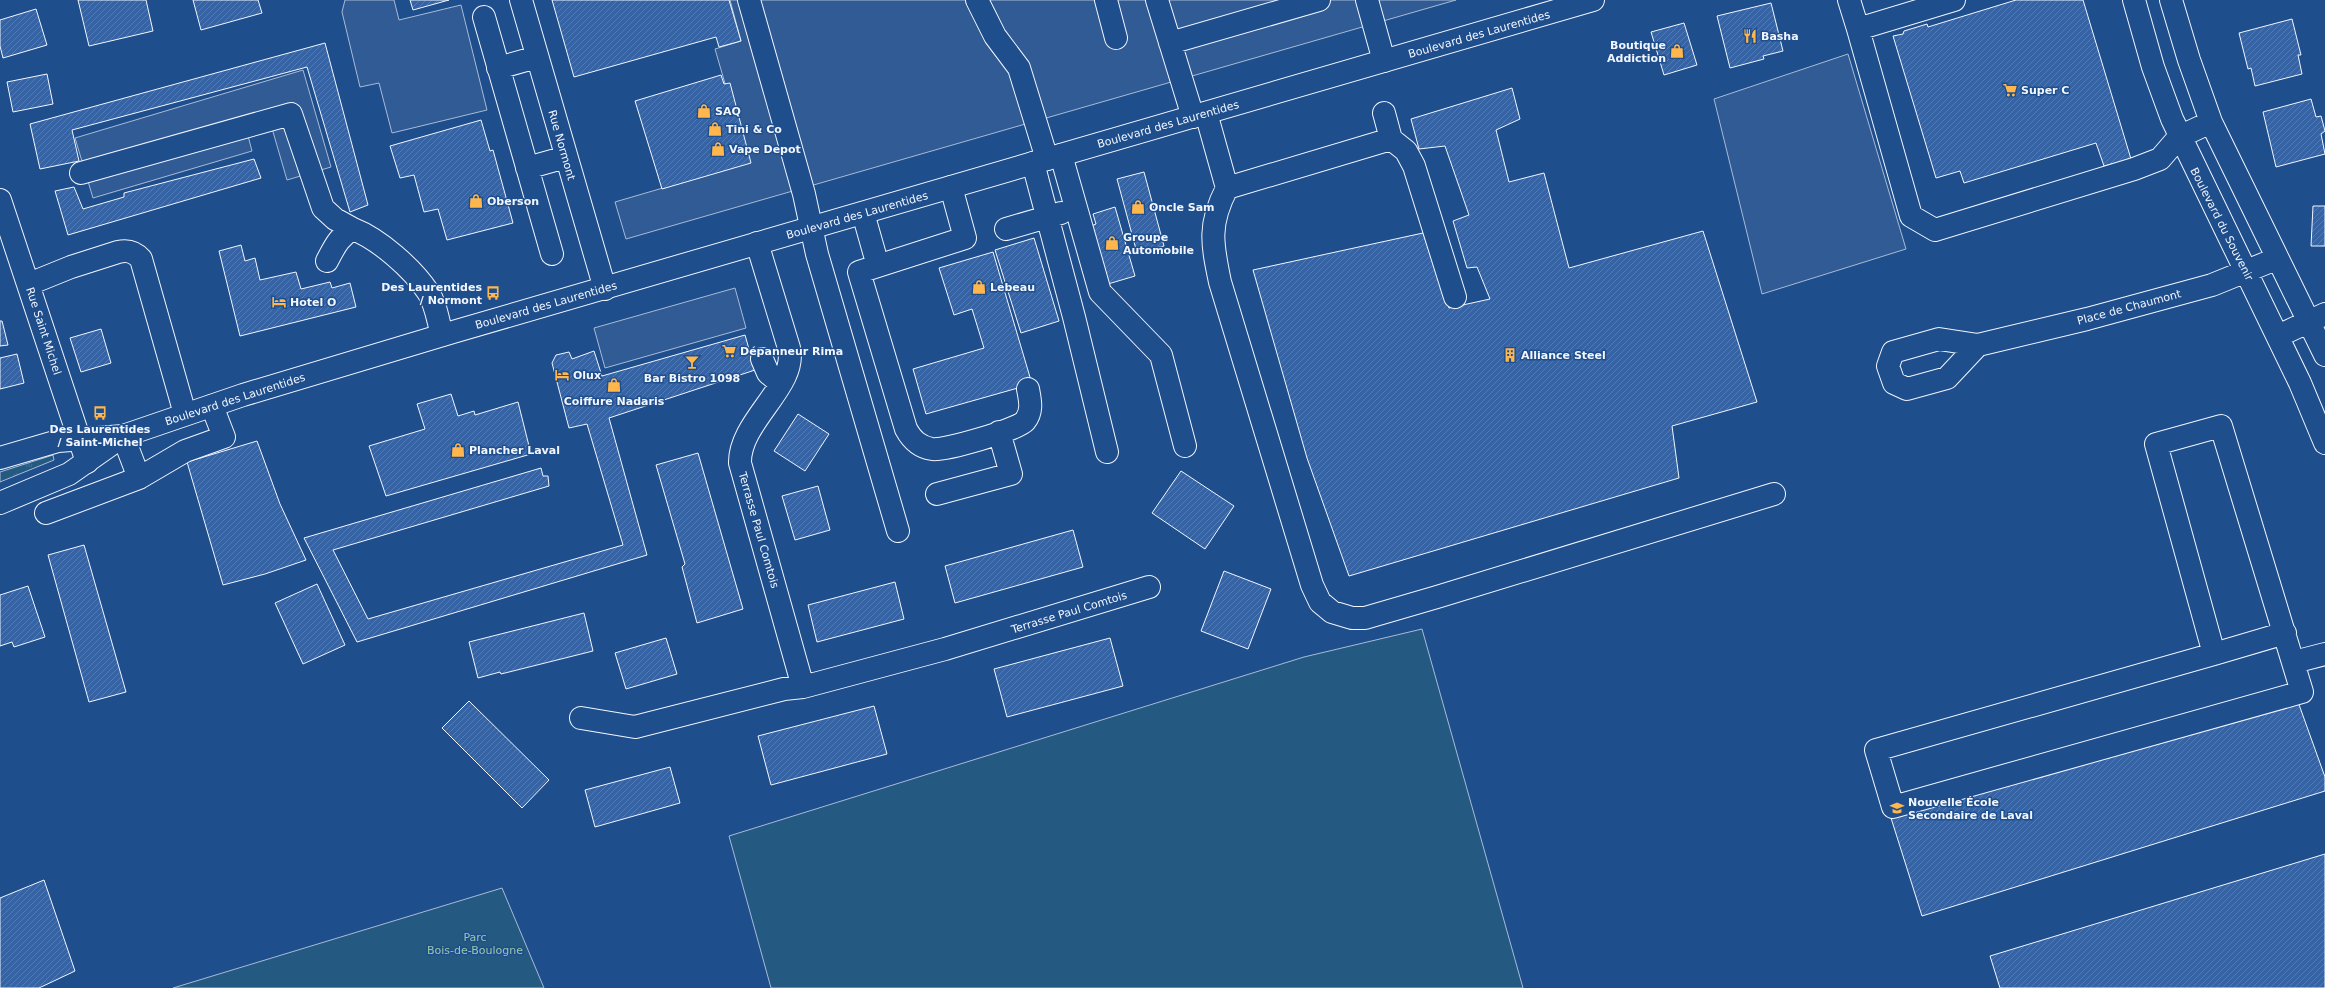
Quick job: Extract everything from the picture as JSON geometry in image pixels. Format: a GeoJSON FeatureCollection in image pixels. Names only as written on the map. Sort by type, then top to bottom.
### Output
{"type":"FeatureCollection","features":[{"type":"Feature","properties":{"kind":"street","name":"Rue Normont"},"geometry":{"type":"LineString","coordinates":[[521,0],[605,289]]}},
{"type":"Feature","properties":{"kind":"street"},"geometry":{"type":"LineString","coordinates":[[750,0],[804,194],[811,228],[898,531]]}},
{"type":"Feature","properties":{"kind":"street"},"geometry":{"type":"LineString","coordinates":[[977,0],[999,41],[1019,68],[1047,159],[1076,208],[1100,292],[1161,355],[1185,446]]}},
{"type":"Feature","properties":{"kind":"street"},"geometry":{"type":"LineString","coordinates":[[1106,0],[1116,38]]}},
{"type":"Feature","properties":{"kind":"street"},"geometry":{"type":"LineString","coordinates":[[1157,0],[1170,44],[1227,188]]}},
{"type":"Feature","properties":{"kind":"street"},"geometry":{"type":"LineString","coordinates":[[1170,44],[1319,0]]}},
{"type":"Feature","properties":{"kind":"street"},"geometry":{"type":"LineString","coordinates":[[1367,0],[1384,61]]}},
{"type":"Feature","properties":{"kind":"street","name":"Boulevard des Laurentides"},"geometry":{"type":"LineString","coordinates":[[0,458],[58,441],[122,436],[186,414],[442,335],[605,289],[1590,0]]}},
{"type":"Feature","properties":{"kind":"street"},"geometry":{"type":"LineString","coordinates":[[1849,0],[1911,216],[1936,230],[2134,169],[2160,159],[2179,137],[2211,122]]}},
{"type":"Feature","properties":{"kind":"street"},"geometry":{"type":"LineString","coordinates":[[1858,29],[1954,0]]}},
{"type":"Feature","properties":{"kind":"street","name":"Boulevard du Souvenir"},"geometry":{"type":"LineString","coordinates":[[2134,0],[2156,78],[2179,137],[2278,336],[2325,443]]}},
{"type":"Feature","properties":{"kind":"street"},"geometry":{"type":"LineString","coordinates":[[2171,0],[2189,60],[2211,122],[2276,258],[2316,317],[2325,355]]}},
{"type":"Feature","properties":{"kind":"street"},"geometry":{"type":"LineString","coordinates":[[484,17],[552,254]]}},
{"type":"Feature","properties":{"kind":"street"},"geometry":{"type":"LineString","coordinates":[[498,68],[537,57]]}},
{"type":"Feature","properties":{"kind":"street"},"geometry":{"type":"LineString","coordinates":[[1384,113],[1391,139],[1406,151],[1414,166],[1455,297]]}},
{"type":"Feature","properties":{"kind":"street"},"geometry":{"type":"LineString","coordinates":[[81,173],[291,114],[323,208],[335,219],[376,241],[420,282],[429,293],[442,335]]}},
{"type":"Feature","properties":{"kind":"street"},"geometry":{"type":"LineString","coordinates":[[1391,139],[1227,188],[1216,210],[1213,225],[1214,249],[1220,282],[1312,585],[1320,602],[1332,612],[1352,618],[1365,618],[1438,598],[1774,494]]}},
{"type":"Feature","properties":{"kind":"street"},"geometry":{"type":"LineString","coordinates":[[527,168],[566,157]]}},
{"type":"Feature","properties":{"kind":"street"},"geometry":{"type":"LineString","coordinates":[[1047,159],[1047,217],[1107,452]]}},
{"type":"Feature","properties":{"kind":"street"},"geometry":{"type":"LineString","coordinates":[[950,187],[965,238],[859,272],[904,422],[911,438],[922,447],[942,450],[1014,428],[1025,420],[1030,410],[1028,388]]}},
{"type":"Feature","properties":{"kind":"street","name":"Rue Saint Michel"},"geometry":{"type":"LineString","coordinates":[[0,200],[78,439],[87,462]]}},
{"type":"Feature","properties":{"kind":"street"},"geometry":{"type":"LineString","coordinates":[[1006,229],[1076,208]]}},
{"type":"Feature","properties":{"kind":"street"},"geometry":{"type":"LineString","coordinates":[[863,213],[878,266]]}},
{"type":"Feature","properties":{"kind":"street"},"geometry":{"type":"LineString","coordinates":[[327,261],[338,240],[345,233],[354,230]]}},
{"type":"Feature","properties":{"kind":"street","name":"Terrasse Paul Comtois"},"geometry":{"type":"LineString","coordinates":[[758,243],[790,352],[789,365],[780,383],[746,436],[741,450],[740,463],[803,687]]}},
{"type":"Feature","properties":{"kind":"street"},"geometry":{"type":"LineString","coordinates":[[28,284],[70,267],[118,252],[125,251],[137,254],[141,259],[186,414]]}},
{"type":"Feature","properties":{"kind":"street","name":"Place de Chaumont"},"geometry":{"type":"LineString","coordinates":[[1978,345],[2087,319],[2212,285],[2246,272],[2276,258]]}},
{"type":"Feature","properties":{"kind":"street"},"geometry":{"type":"LineString","coordinates":[[2278,336],[2316,317]]}},
{"type":"Feature","properties":{"kind":"street"},"geometry":{"type":"LineString","coordinates":[[762,360],[768,373],[780,383]]}},
{"type":"Feature","properties":{"kind":"street"},"geometry":{"type":"LineString","coordinates":[[46,513],[139,478],[184,451],[224,437],[212,406]]}},
{"type":"Feature","properties":{"kind":"street"},"geometry":{"type":"LineString","coordinates":[[2214,654],[2156,444],[2221,426],[2294,662],[2302,692],[1893,808],[1876,750],[2214,654],[2285,633]]}},
{"type":"Feature","properties":{"kind":"street"},"geometry":{"type":"LineString","coordinates":[[937,494],[1011,474],[999,432]]}},
{"type":"Feature","properties":{"kind":"street"},"geometry":{"type":"LineString","coordinates":[[122,436],[139,478]]}},
{"type":"Feature","properties":{"kind":"street","name":"Boulevard des Laurentides"},"geometry":{"type":"LineString","coordinates":[[0,503],[69,474],[122,436]]}},
{"type":"Feature","properties":{"kind":"street","name":"Terrasse Paul Comtois"},"geometry":{"type":"LineString","coordinates":[[581,718],[635,727],[784,689],[803,687],[945,649],[1149,587]]}},
{"type":"Feature","properties":{"kind":"street"},"geometry":{"type":"LineString","coordinates":[[2294,662],[2325,654]]}},
{"type":"Feature","properties":{"kind":"green space"},"geometry":{"type":"Polygon","coordinates":[[[53,455],[54,460],[0,482],[0,472],[53,455]]]}},
{"type":"Feature","properties":{"kind":"green space"},"geometry":{"type":"Polygon","coordinates":[[[1422,629],[1523,988],[771,988],[729,836],[1304,657],[1422,629]]]}},
{"type":"Feature","properties":{"kind":"green space","name":"Parc Bois-de-Boulogne"},"geometry":{"type":"Polygon","coordinates":[[[502,888],[544,988],[173,988],[502,888]]]}},
{"type":"Feature","properties":{"kind":"shaded area"},"geometry":{"type":"Polygon","coordinates":[[[345,0],[394,0],[399,20],[461,5],[487,110],[392,133],[379,83],[360,87],[342,12],[345,0]]]}},
{"type":"Feature","properties":{"kind":"shaded area"},"geometry":{"type":"Polygon","coordinates":[[[730,0],[1456,0],[626,239],[615,202],[748,163],[715,49],[741,41],[730,0]]]}},
{"type":"Feature","properties":{"kind":"shaded area"},"geometry":{"type":"Polygon","coordinates":[[[1848,54],[1906,249],[1762,294],[1714,99],[1848,54]]]}},
{"type":"Feature","properties":{"kind":"shaded area"},"geometry":{"type":"Polygon","coordinates":[[[303,70],[331,167],[287,180],[271,125],[247,132],[252,151],[93,198],[75,138],[303,70]]]}},
{"type":"Feature","properties":{"kind":"shaded area"},"geometry":{"type":"Polygon","coordinates":[[[735,288],[746,328],[605,368],[594,328],[735,288]]]}},
{"type":"Feature","properties":{"kind":"building"},"geometry":{"type":"Polygon","coordinates":[[[78,0],[146,0],[153,31],[89,46],[78,0]]]}},
{"type":"Feature","properties":{"kind":"building"},"geometry":{"type":"Polygon","coordinates":[[[193,0],[258,0],[262,13],[201,30],[193,0]]]}},
{"type":"Feature","properties":{"kind":"building"},"geometry":{"type":"Polygon","coordinates":[[[410,0],[449,0],[413,10],[410,0]]]}},
{"type":"Feature","properties":{"kind":"building"},"geometry":{"type":"Polygon","coordinates":[[[552,0],[729,0],[741,41],[719,47],[716,37],[574,77],[552,0]]]}},
{"type":"Feature","properties":{"kind":"building","name":"Super C"},"geometry":{"type":"Polygon","coordinates":[[[2016,0],[2083,0],[2131,159],[2104,166],[2096,143],[1964,183],[1960,171],[1936,178],[1893,36],[1903,34],[1904,31],[1927,24],[1928,27],[2016,0]]]}},
{"type":"Feature","properties":{"kind":"building"},"geometry":{"type":"Polygon","coordinates":[[[1771,3],[1783,51],[1763,56],[1764,59],[1730,68],[1717,16],[1771,3]]]}},
{"type":"Feature","properties":{"kind":"building"},"geometry":{"type":"Polygon","coordinates":[[[36,9],[47,45],[3,58],[0,46],[0,20],[36,9]]]}},
{"type":"Feature","properties":{"kind":"building"},"geometry":{"type":"Polygon","coordinates":[[[2292,19],[2301,55],[2298,55],[2302,74],[2255,86],[2251,68],[2248,69],[2239,33],[2292,19]]]}},
{"type":"Feature","properties":{"kind":"building"},"geometry":{"type":"Polygon","coordinates":[[[1684,23],[1697,65],[1664,75],[1651,32],[1684,23]]]}},
{"type":"Feature","properties":{"kind":"building"},"geometry":{"type":"Polygon","coordinates":[[[325,43],[368,205],[350,212],[307,67],[72,130],[79,161],[40,169],[30,124],[325,43]]]}},
{"type":"Feature","properties":{"kind":"building"},"geometry":{"type":"Polygon","coordinates":[[[47,74],[53,104],[13,112],[7,82],[47,74]]]}},
{"type":"Feature","properties":{"kind":"building"},"geometry":{"type":"Polygon","coordinates":[[[721,75],[724,84],[730,83],[751,163],[662,189],[635,101],[721,75]]]}},
{"type":"Feature","properties":{"kind":"building","name":"Alliance Steel"},"geometry":{"type":"Polygon","coordinates":[[[1512,88],[1520,119],[1496,130],[1509,182],[1544,173],[1569,268],[1703,231],[1757,402],[1672,426],[1679,478],[1349,576],[1307,458],[1253,270],[1423,233],[1449,308],[1490,299],[1477,267],[1467,268],[1453,221],[1469,215],[1445,146],[1419,149],[1411,119],[1512,88]]]}},
{"type":"Feature","properties":{"kind":"building"},"geometry":{"type":"Polygon","coordinates":[[[2311,99],[2316,117],[2321,116],[2325,131],[2321,134],[2325,154],[2276,167],[2263,112],[2311,99]]]}},
{"type":"Feature","properties":{"kind":"building"},"geometry":{"type":"Polygon","coordinates":[[[481,120],[490,151],[493,150],[513,223],[447,240],[438,209],[424,212],[414,175],[400,178],[390,146],[481,120]]]}},
{"type":"Feature","properties":{"kind":"building"},"geometry":{"type":"Polygon","coordinates":[[[254,159],[261,178],[68,235],[55,191],[74,187],[83,209],[124,197],[124,193],[254,159]]]}},
{"type":"Feature","properties":{"kind":"building"},"geometry":{"type":"Polygon","coordinates":[[[1144,172],[1164,246],[1137,253],[1117,179],[1144,172]]]}},
{"type":"Feature","properties":{"kind":"building"},"geometry":{"type":"Polygon","coordinates":[[[2313,206],[2325,206],[2325,246],[2311,246],[2313,206]]]}},
{"type":"Feature","properties":{"kind":"building"},"geometry":{"type":"Polygon","coordinates":[[[1115,207],[1135,276],[1108,284],[1091,226],[1096,224],[1093,214],[1115,207]]]}},
{"type":"Feature","properties":{"kind":"building"},"geometry":{"type":"Polygon","coordinates":[[[1034,238],[1059,321],[1021,333],[995,250],[1034,238]]]}},
{"type":"Feature","properties":{"kind":"building"},"geometry":{"type":"Polygon","coordinates":[[[241,245],[245,261],[255,258],[260,280],[296,272],[301,289],[330,282],[332,288],[350,283],[356,307],[240,336],[219,251],[241,245]]]}},
{"type":"Feature","properties":{"kind":"building"},"geometry":{"type":"Polygon","coordinates":[[[993,252],[1032,384],[926,414],[913,369],[984,348],[972,309],[954,315],[939,268],[993,252]]]}},
{"type":"Feature","properties":{"kind":"building"},"geometry":{"type":"Polygon","coordinates":[[[0,321],[2,321],[8,345],[0,346],[0,321]]]}},
{"type":"Feature","properties":{"kind":"building"},"geometry":{"type":"Polygon","coordinates":[[[101,329],[111,363],[81,372],[70,338],[101,329]]]}},
{"type":"Feature","properties":{"kind":"building"},"geometry":{"type":"Polygon","coordinates":[[[745,335],[755,370],[609,418],[647,555],[357,642],[304,538],[541,468],[543,476],[548,476],[549,486],[333,550],[368,619],[623,545],[587,424],[569,428],[552,363],[556,355],[569,352],[572,359],[594,351],[602,376],[745,335]]]}},
{"type":"Feature","properties":{"kind":"building"},"geometry":{"type":"Polygon","coordinates":[[[17,354],[24,383],[0,389],[0,358],[17,354]]]}},
{"type":"Feature","properties":{"kind":"building"},"geometry":{"type":"Polygon","coordinates":[[[451,394],[458,416],[474,411],[475,415],[518,402],[531,454],[386,496],[369,446],[425,429],[417,404],[451,394]]]}},
{"type":"Feature","properties":{"kind":"building"},"geometry":{"type":"Polygon","coordinates":[[[798,414],[829,434],[805,471],[774,451],[798,414]]]}},
{"type":"Feature","properties":{"kind":"building"},"geometry":{"type":"Polygon","coordinates":[[[257,441],[280,504],[306,560],[265,574],[223,585],[187,462],[257,441]]]}},
{"type":"Feature","properties":{"kind":"building"},"geometry":{"type":"Polygon","coordinates":[[[698,453],[743,609],[697,623],[682,567],[685,564],[656,465],[698,453]]]}},
{"type":"Feature","properties":{"kind":"building"},"geometry":{"type":"Polygon","coordinates":[[[1181,471],[1234,506],[1205,549],[1152,513],[1181,471]]]}},
{"type":"Feature","properties":{"kind":"building"},"geometry":{"type":"Polygon","coordinates":[[[818,486],[830,530],[795,540],[782,496],[818,486]]]}},
{"type":"Feature","properties":{"kind":"building"},"geometry":{"type":"Polygon","coordinates":[[[1073,530],[1083,567],[955,603],[945,566],[1073,530]]]}},
{"type":"Feature","properties":{"kind":"building"},"geometry":{"type":"Polygon","coordinates":[[[84,545],[126,692],[89,702],[48,555],[84,545]]]}},
{"type":"Feature","properties":{"kind":"building"},"geometry":{"type":"Polygon","coordinates":[[[1224,571],[1271,589],[1248,649],[1201,631],[1224,571]]]}},
{"type":"Feature","properties":{"kind":"building"},"geometry":{"type":"Polygon","coordinates":[[[895,582],[904,619],[817,642],[808,605],[895,582]]]}},
{"type":"Feature","properties":{"kind":"building"},"geometry":{"type":"Polygon","coordinates":[[[317,584],[345,645],[303,664],[275,603],[317,584]]]}},
{"type":"Feature","properties":{"kind":"building"},"geometry":{"type":"Polygon","coordinates":[[[28,586],[45,637],[14,647],[12,642],[0,646],[0,595],[28,586]]]}},
{"type":"Feature","properties":{"kind":"building"},"geometry":{"type":"Polygon","coordinates":[[[584,613],[593,651],[501,674],[500,672],[478,678],[469,642],[584,613]]]}},
{"type":"Feature","properties":{"kind":"building"},"geometry":{"type":"Polygon","coordinates":[[[666,638],[677,674],[626,689],[615,653],[666,638]]]}},
{"type":"Feature","properties":{"kind":"building"},"geometry":{"type":"Polygon","coordinates":[[[1110,638],[1123,686],[1007,717],[994,669],[1110,638]]]}},
{"type":"Feature","properties":{"kind":"building"},"geometry":{"type":"Polygon","coordinates":[[[2297,699],[2325,777],[2325,791],[1922,916],[1891,818],[2297,699]]]}},
{"type":"Feature","properties":{"kind":"building"},"geometry":{"type":"Polygon","coordinates":[[[469,701],[549,780],[522,808],[442,728],[469,701]]]}},
{"type":"Feature","properties":{"kind":"building"},"geometry":{"type":"Polygon","coordinates":[[[874,706],[887,754],[771,785],[758,736],[874,706]]]}},
{"type":"Feature","properties":{"kind":"building"},"geometry":{"type":"Polygon","coordinates":[[[670,767],[680,803],[595,827],[585,790],[670,767]]]}},
{"type":"Feature","properties":{"kind":"building"},"geometry":{"type":"Polygon","coordinates":[[[2325,854],[2325,988],[2000,988],[1990,956],[2325,854]]]}},
{"type":"Feature","properties":{"kind":"building"},"geometry":{"type":"Polygon","coordinates":[[[44,880],[75,971],[39,988],[0,988],[0,898],[44,880]]]}},
{"type":"Feature","properties":{"kind":"place","name":"Basha"},"geometry":{"type":"Point","coordinates":[1750,36]}},
{"type":"Feature","properties":{"kind":"place","name":"Boutique Addiction"},"geometry":{"type":"Point","coordinates":[1677,51]}},
{"type":"Feature","properties":{"kind":"place","name":"Super C"},"geometry":{"type":"Point","coordinates":[2010,90]}},
{"type":"Feature","properties":{"kind":"place","name":"SAQ"},"geometry":{"type":"Point","coordinates":[704,111]}},
{"type":"Feature","properties":{"kind":"place","name":"Tini & Co"},"geometry":{"type":"Point","coordinates":[715,129]}},
{"type":"Feature","properties":{"kind":"place","name":"Vape Depot"},"geometry":{"type":"Point","coordinates":[718,149]}},
{"type":"Feature","properties":{"kind":"place","name":"Oberson"},"geometry":{"type":"Point","coordinates":[476,201]}},
{"type":"Feature","properties":{"kind":"place","name":"Oncle Sam"},"geometry":{"type":"Point","coordinates":[1138,207]}},
{"type":"Feature","properties":{"kind":"place","name":"Groupe Automobile"},"geometry":{"type":"Point","coordinates":[1112,243]}},
{"type":"Feature","properties":{"kind":"place","name":"Lebeau"},"geometry":{"type":"Point","coordinates":[979,287]}},
{"type":"Feature","properties":{"kind":"place","name":"Des Laurentides / Normont"},"geometry":{"type":"Point","coordinates":[493,293]}},
{"type":"Feature","properties":{"kind":"place","name":"Hotel O"},"geometry":{"type":"Point","coordinates":[279,302]}},
{"type":"Feature","properties":{"kind":"place","name":"Dépanneur Rima"},"geometry":{"type":"Point","coordinates":[729,351]}},
{"type":"Feature","properties":{"kind":"place","name":"Alliance Steel"},"geometry":{"type":"Point","coordinates":[1510,355]}},
{"type":"Feature","properties":{"kind":"place","name":"Bar Bistro 1098"},"geometry":{"type":"Point","coordinates":[692,362]}},
{"type":"Feature","properties":{"kind":"place","name":"Olux"},"geometry":{"type":"Point","coordinates":[562,375]}},
{"type":"Feature","properties":{"kind":"place","name":"Coiffure Nadaris"},"geometry":{"type":"Point","coordinates":[614,385]}},
{"type":"Feature","properties":{"kind":"place","name":"Des Laurentides / Saint-Michel"},"geometry":{"type":"Point","coordinates":[100,413]}},
{"type":"Feature","properties":{"kind":"place","name":"Plancher Laval"},"geometry":{"type":"Point","coordinates":[458,450]}},
{"type":"Feature","properties":{"kind":"place","name":"Nouvelle École Secondaire de Laval"},"geometry":{"type":"Point","coordinates":[1897,808]}}]}
